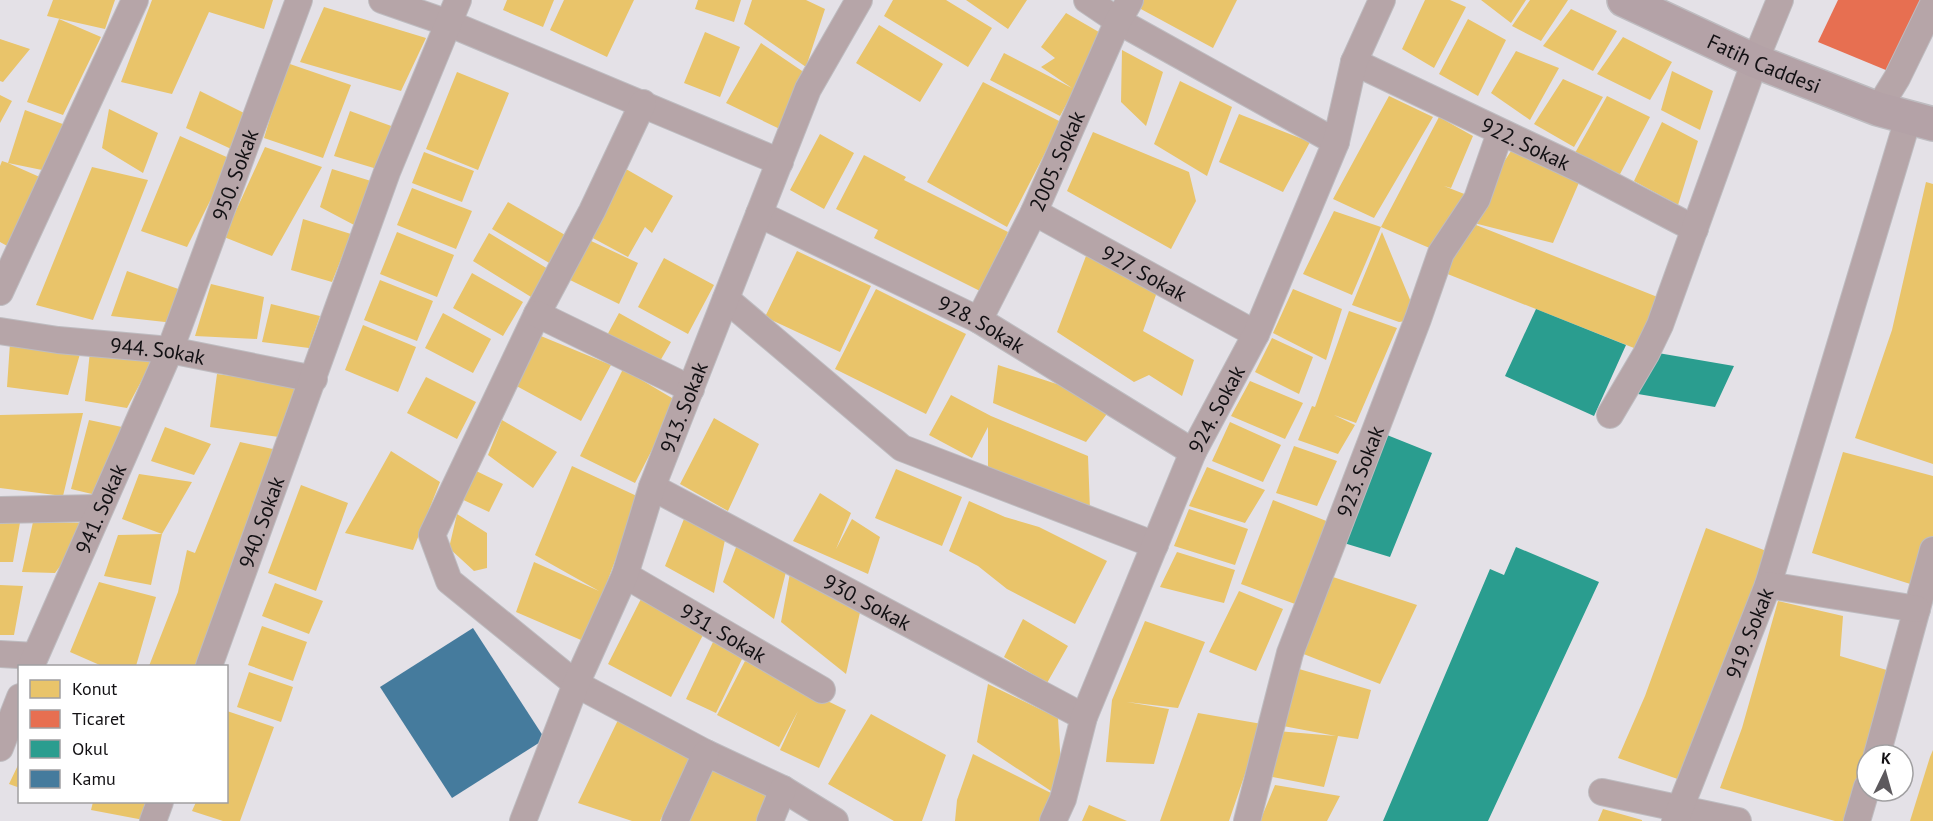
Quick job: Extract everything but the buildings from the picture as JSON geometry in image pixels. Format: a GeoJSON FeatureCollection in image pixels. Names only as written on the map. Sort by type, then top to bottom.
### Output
{"type":"FeatureCollection","features":[{"type":"Feature","properties":{"kind":"main road","name":"Fatih Caddesi"},"geometry":{"type":"LineString","coordinates":[[1624,0],[1755,61],[1913,121]]}},
{"type":"Feature","properties":{"kind":"street"},"geometry":{"type":"LineString","coordinates":[[0,292],[135,0]]}},
{"type":"Feature","properties":{"kind":"street","name":"950. Sokak"},"geometry":{"type":"LineString","coordinates":[[170,350],[299,0]]}},
{"type":"Feature","properties":{"kind":"street"},"geometry":{"type":"LineString","coordinates":[[382,0],[453,11],[644,103],[780,162]]}},
{"type":"Feature","properties":{"kind":"street"},"geometry":{"type":"LineString","coordinates":[[1087,0],[1124,11],[1336,142]]}},
{"type":"Feature","properties":{"kind":"street","name":"924. Sokak"},"geometry":{"type":"LineString","coordinates":[[1053,821],[1063,799],[1084,717],[1193,452],[1256,334],[1336,142],[1354,62],[1382,0]]}},
{"type":"Feature","properties":{"kind":"street"},"geometry":{"type":"LineString","coordinates":[[1610,415],[1655,334],[1755,61],[1780,0]]}},
{"type":"Feature","properties":{"kind":"street","name":"913. Sokak"},"geometry":{"type":"LineString","coordinates":[[523,821],[576,684],[625,575],[652,487],[808,89],[853,2]]}},
{"type":"Feature","properties":{"kind":"street"},"geometry":{"type":"LineString","coordinates":[[1768,585],[1913,121],[1897,78],[1933,4]]}},
{"type":"Feature","properties":{"kind":"street","name":"940. Sokak"},"geometry":{"type":"LineString","coordinates":[[209,665],[387,172],[453,11]]}},
{"type":"Feature","properties":{"kind":"street","name":"2005. Sokak"},"geometry":{"type":"LineString","coordinates":[[979,320],[1034,212],[1124,11]]}},
{"type":"Feature","properties":{"kind":"street","name":"922. Sokak"},"geometry":{"type":"LineString","coordinates":[[1354,62],[1584,171],[1695,229]]}},
{"type":"Feature","properties":{"kind":"street"},"geometry":{"type":"LineString","coordinates":[[644,103],[592,210],[537,314],[432,536],[449,581],[576,684],[706,753],[783,789],[835,821]]}},
{"type":"Feature","properties":{"kind":"street","name":"923. Sokak"},"geometry":{"type":"LineString","coordinates":[[1247,821],[1290,653],[1441,253],[1477,199],[1500,133]]}},
{"type":"Feature","properties":{"kind":"street","name":"927. Sokak"},"geometry":{"type":"LineString","coordinates":[[1034,212],[1256,334]]}},
{"type":"Feature","properties":{"kind":"street","name":"928. Sokak"},"geometry":{"type":"LineString","coordinates":[[759,214],[979,320],[1193,452]]}},
{"type":"Feature","properties":{"kind":"street"},"geometry":{"type":"LineString","coordinates":[[726,299],[902,448],[1155,546]]}},
{"type":"Feature","properties":{"kind":"street"},"geometry":{"type":"LineString","coordinates":[[537,314],[691,389]]}},
{"type":"Feature","properties":{"kind":"street","name":"944. Sokak"},"geometry":{"type":"LineString","coordinates":[[0,331],[58,340],[170,350],[314,379]]}},
{"type":"Feature","properties":{"kind":"street","name":"941. Sokak"},"geometry":{"type":"LineString","coordinates":[[33,661],[98,508],[170,350]]}},
{"type":"Feature","properties":{"kind":"street","name":"930. Sokak"},"geometry":{"type":"LineString","coordinates":[[652,487],[1084,717]]}},
{"type":"Feature","properties":{"kind":"street"},"geometry":{"type":"LineString","coordinates":[[0,510],[98,508]]}},
{"type":"Feature","properties":{"kind":"street"},"geometry":{"type":"LineString","coordinates":[[1879,743],[1933,550]]}},
{"type":"Feature","properties":{"kind":"street","name":"931. Sokak"},"geometry":{"type":"LineString","coordinates":[[625,575],[822,690]]}},
{"type":"Feature","properties":{"kind":"street","name":"919. Sokak"},"geometry":{"type":"LineString","coordinates":[[1677,814],[1768,585],[1917,609]]}},
{"type":"Feature","properties":{"kind":"street"},"geometry":{"type":"LineString","coordinates":[[0,654],[33,661]]}},
{"type":"Feature","properties":{"kind":"street"},"geometry":{"type":"LineString","coordinates":[[0,748],[18,702]]}},
{"type":"Feature","properties":{"kind":"street"},"geometry":{"type":"LineString","coordinates":[[675,821],[706,753]]}},
{"type":"Feature","properties":{"kind":"street"},"geometry":{"type":"LineString","coordinates":[[770,821],[783,789]]}},
{"type":"Feature","properties":{"kind":"street"},"geometry":{"type":"LineString","coordinates":[[1602,792],[1677,814],[1738,821]]}},
{"type":"Feature","properties":{"kind":"street"},"geometry":{"type":"LineString","coordinates":[[153,821],[159,803]]}},
{"type":"Feature","properties":{"kind":"street"},"geometry":{"type":"LineString","coordinates":[[1857,821],[1862,803]]}}]}
